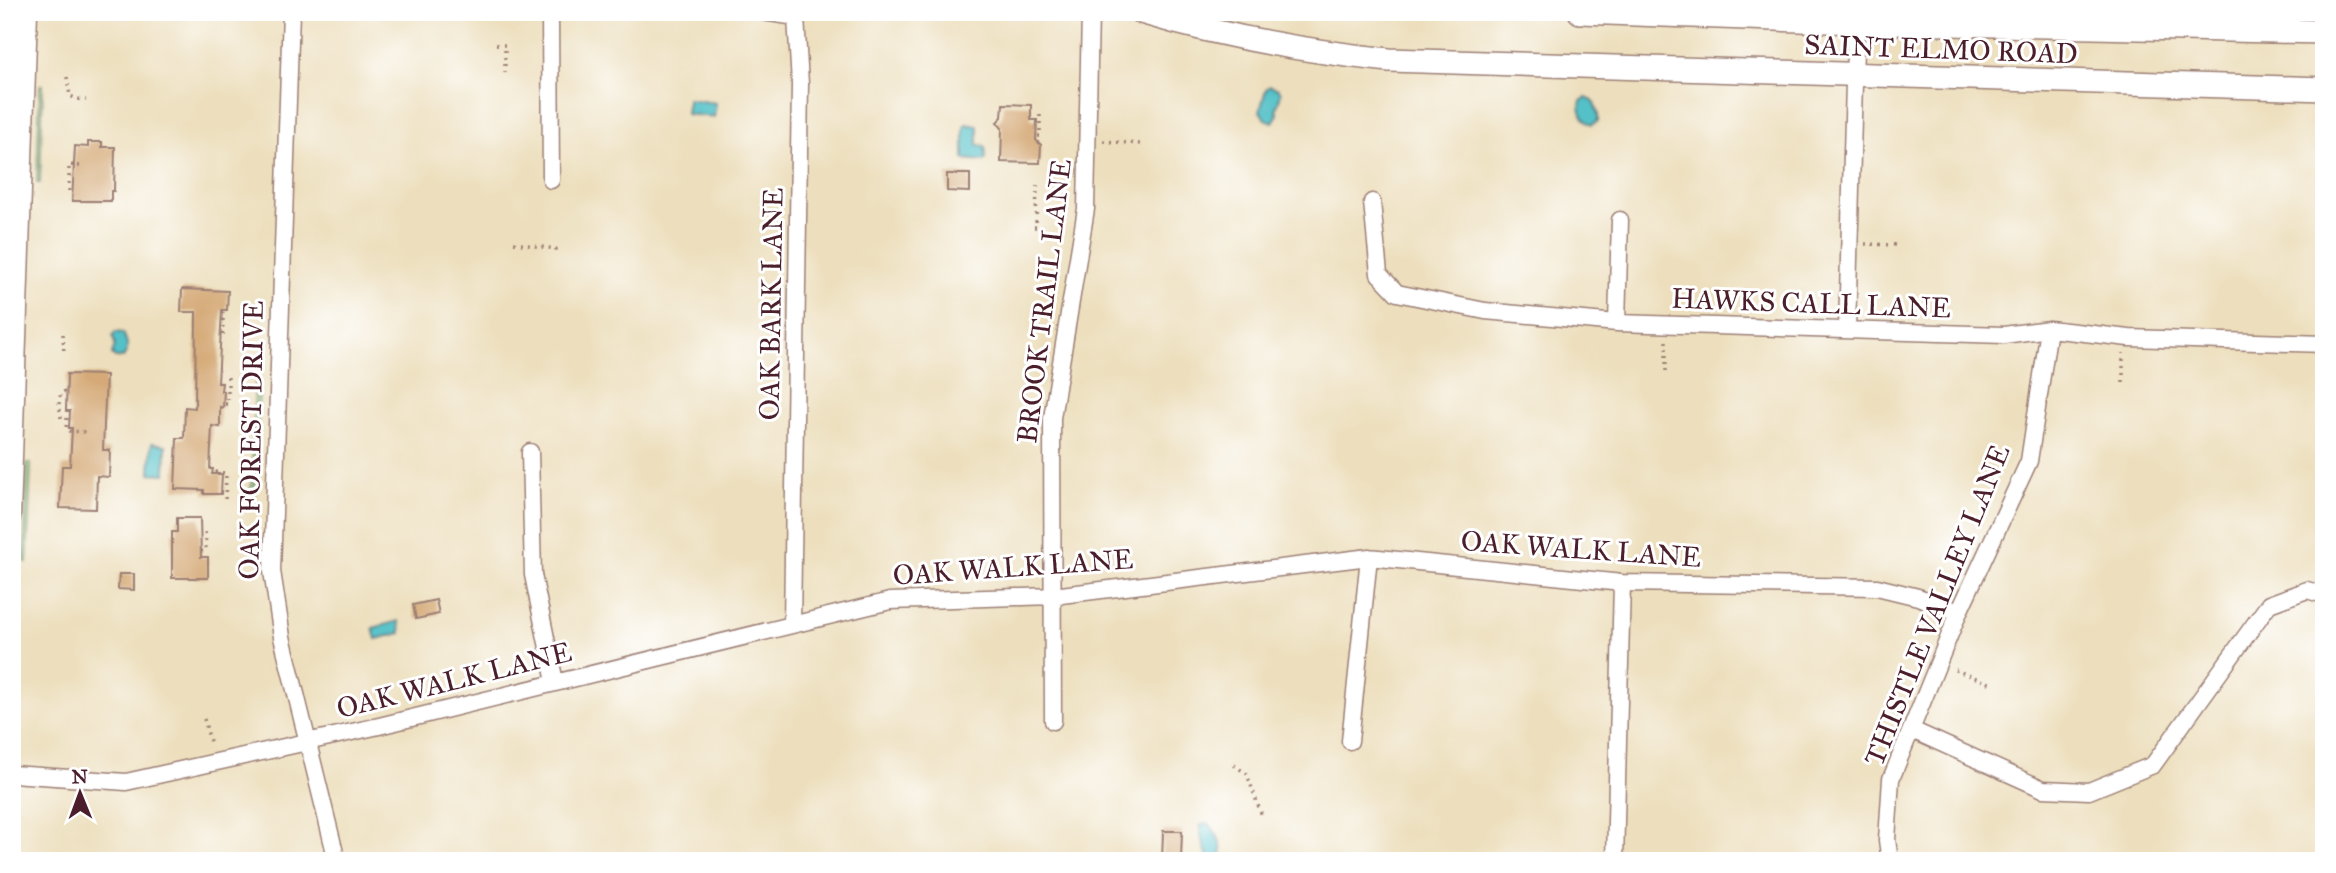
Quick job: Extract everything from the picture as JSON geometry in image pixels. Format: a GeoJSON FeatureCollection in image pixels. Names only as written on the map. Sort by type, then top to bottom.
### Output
{"type":"FeatureCollection","features":[{"type":"Feature","properties":{"kind":"main road","name":"SAINT ELMO ROAD"},"geometry":{"type":"LineString","coordinates":[[1142,12],[1276,46],[1389,61],[2324,89]]}},
{"type":"Feature","properties":{"kind":"main road","name":"SAINT ELMO ROAD"},"geometry":{"type":"LineString","coordinates":[[1580,12],[1856,17],[2324,32]]}},
{"type":"Feature","properties":{"kind":"street"},"geometry":{"type":"LineString","coordinates":[[12,517],[18,212],[29,12]]}},
{"type":"Feature","properties":{"kind":"street","name":"OAK FOREST DRIVE"},"geometry":{"type":"LineString","coordinates":[[291,12],[272,571],[282,638],[337,861]]}},
{"type":"Feature","properties":{"kind":"street"},"geometry":{"type":"LineString","coordinates":[[550,12],[551,180]]}},
{"type":"Feature","properties":{"kind":"street","name":"OAK BARK LANE"},"geometry":{"type":"LineString","coordinates":[[763,12],[796,17],[800,84],[792,625]]}},
{"type":"Feature","properties":{"kind":"street","name":"BROOK TRAIL LANE"},"geometry":{"type":"LineString","coordinates":[[1053,721],[1052,418],[1086,209],[1090,12]]}},
{"type":"Feature","properties":{"kind":"street"},"geometry":{"type":"LineString","coordinates":[[1847,329],[1856,17]]}},
{"type":"Feature","properties":{"kind":"street","name":"HAWKS CALL LANE"},"geometry":{"type":"LineString","coordinates":[[1372,202],[1379,274],[1397,293],[1485,311],[1617,323],[2004,335],[2049,329],[2129,338],[2324,344]]}},
{"type":"Feature","properties":{"kind":"street"},"geometry":{"type":"LineString","coordinates":[[1617,323],[1620,220]]}},
{"type":"Feature","properties":{"kind":"street","name":"THISTLE VALLEY LANE"},"geometry":{"type":"LineString","coordinates":[[1890,861],[1887,840],[1891,779],[1959,612],[2029,461],[2049,329]]}},
{"type":"Feature","properties":{"kind":"street"},"geometry":{"type":"LineString","coordinates":[[530,452],[533,575],[555,682]]}},
{"type":"Feature","properties":{"kind":"street"},"geometry":{"type":"LineString","coordinates":[[1350,741],[1369,557]]}},
{"type":"Feature","properties":{"kind":"street","name":"OAK WALK LANE"},"geometry":{"type":"LineString","coordinates":[[12,774],[126,782],[309,742],[890,601],[1053,596],[1369,557],[1622,583],[1877,587],[1918,597],[1959,612]]}},
{"type":"Feature","properties":{"kind":"street"},"geometry":{"type":"LineString","coordinates":[[1615,861],[1622,583]]}},
{"type":"Feature","properties":{"kind":"street"},"geometry":{"type":"LineString","coordinates":[[1912,730],[2043,789],[2089,791],[2153,765],[2269,604],[2307,590],[2324,595]]}},
{"type":"Feature","properties":{"kind":"path"},"geometry":{"type":"LineString","coordinates":[[496,45],[505,45],[505,72]]}},
{"type":"Feature","properties":{"kind":"path"},"geometry":{"type":"LineString","coordinates":[[67,77],[70,96],[86,100]]}},
{"type":"Feature","properties":{"kind":"path"},"geometry":{"type":"LineString","coordinates":[[1038,136],[1040,113]]}},
{"type":"Feature","properties":{"kind":"path"},"geometry":{"type":"LineString","coordinates":[[1101,141],[1140,144]]}},
{"type":"Feature","properties":{"kind":"path"},"geometry":{"type":"LineString","coordinates":[[69,191],[69,165],[80,166]]}},
{"type":"Feature","properties":{"kind":"path"},"geometry":{"type":"LineString","coordinates":[[1034,227],[1037,180]]}},
{"type":"Feature","properties":{"kind":"path"},"geometry":{"type":"LineString","coordinates":[[514,243],[556,251]]}},
{"type":"Feature","properties":{"kind":"path"},"geometry":{"type":"LineString","coordinates":[[1863,244],[1898,245]]}},
{"type":"Feature","properties":{"kind":"path"},"geometry":{"type":"LineString","coordinates":[[223,312],[223,336]]}},
{"type":"Feature","properties":{"kind":"path"},"geometry":{"type":"LineString","coordinates":[[64,334],[64,355]]}},
{"type":"Feature","properties":{"kind":"path"},"geometry":{"type":"LineString","coordinates":[[1666,371],[1667,338]]}},
{"type":"Feature","properties":{"kind":"path"},"geometry":{"type":"LineString","coordinates":[[2123,350],[2123,382]]}},
{"type":"Feature","properties":{"kind":"path"},"geometry":{"type":"LineString","coordinates":[[225,404],[228,404],[229,376]]}},
{"type":"Feature","properties":{"kind":"path"},"geometry":{"type":"LineString","coordinates":[[65,391],[61,393],[59,402],[67,430],[86,430]]}},
{"type":"Feature","properties":{"kind":"path"},"geometry":{"type":"LineString","coordinates":[[215,472],[226,473],[225,503]]}},
{"type":"Feature","properties":{"kind":"path"},"geometry":{"type":"LineString","coordinates":[[201,551],[206,550],[205,528]]}},
{"type":"Feature","properties":{"kind":"path"},"geometry":{"type":"LineString","coordinates":[[1955,670],[1992,684]]}},
{"type":"Feature","properties":{"kind":"path"},"geometry":{"type":"LineString","coordinates":[[204,719],[211,745]]}},
{"type":"Feature","properties":{"kind":"path"},"geometry":{"type":"LineString","coordinates":[[1234,765],[1247,775],[1262,816]]}},
{"type":"Feature","properties":{"kind":"green space"},"geometry":{"type":"Polygon","coordinates":[[[40,85],[43,85],[40,183],[37,183],[40,85]]]}},
{"type":"Feature","properties":{"kind":"green space"},"geometry":{"type":"Polygon","coordinates":[[[255,383],[259,383],[255,497],[251,496],[255,383]]]}},
{"type":"Feature","properties":{"kind":"green space"},"geometry":{"type":"Polygon","coordinates":[[[27,464],[31,464],[27,562],[24,562],[27,464]]]}},
{"type":"Feature","properties":{"kind":"water"},"geometry":{"type":"Polygon","coordinates":[[[1270,86],[1279,89],[1281,93],[1276,110],[1278,114],[1273,122],[1265,119],[1260,111],[1266,89],[1270,86]]]}},
{"type":"Feature","properties":{"kind":"water"},"geometry":{"type":"Polygon","coordinates":[[[1586,98],[1593,101],[1598,114],[1598,121],[1592,125],[1586,121],[1581,111],[1581,101],[1586,98]]]}},
{"type":"Feature","properties":{"kind":"water"},"geometry":{"type":"Polygon","coordinates":[[[688,99],[716,103],[714,117],[686,114],[688,99]]]}},
{"type":"Feature","properties":{"kind":"water"},"geometry":{"type":"Polygon","coordinates":[[[966,124],[978,126],[978,145],[985,146],[984,161],[964,159],[966,124]]]}},
{"type":"Feature","properties":{"kind":"water"},"geometry":{"type":"Polygon","coordinates":[[[115,332],[123,333],[126,339],[127,350],[122,358],[115,358],[112,354],[115,332]]]}},
{"type":"Feature","properties":{"kind":"water"},"geometry":{"type":"Polygon","coordinates":[[[152,443],[166,445],[165,474],[150,473],[152,443]]]}},
{"type":"Feature","properties":{"kind":"water"},"geometry":{"type":"Polygon","coordinates":[[[399,621],[401,633],[376,639],[373,628],[399,621]]]}},
{"type":"Feature","properties":{"kind":"water"},"geometry":{"type":"Polygon","coordinates":[[[1207,823],[1216,833],[1221,847],[1221,857],[1213,860],[1208,858],[1200,833],[1201,825],[1207,823]]]}},
{"type":"Feature","properties":{"kind":"building"},"geometry":{"type":"Polygon","coordinates":[[[1003,104],[1031,105],[1031,120],[1037,120],[1036,140],[1041,145],[1040,163],[1001,162],[1002,128],[997,122],[1002,117],[1003,104]]]}},
{"type":"Feature","properties":{"kind":"building"},"geometry":{"type":"Polygon","coordinates":[[[88,142],[102,142],[102,147],[115,147],[114,191],[111,191],[111,201],[72,201],[75,146],[88,147],[88,142]]]}},
{"type":"Feature","properties":{"kind":"building"},"geometry":{"type":"Polygon","coordinates":[[[947,174],[970,174],[970,192],[947,191],[947,174]]]}},
{"type":"Feature","properties":{"kind":"building"},"geometry":{"type":"Polygon","coordinates":[[[182,289],[228,291],[227,310],[222,310],[218,383],[222,383],[221,391],[224,391],[223,408],[220,407],[220,427],[212,426],[210,469],[213,469],[212,474],[222,474],[221,494],[204,494],[204,490],[175,489],[177,438],[184,438],[185,407],[195,408],[196,312],[181,312],[182,289]]]}},
{"type":"Feature","properties":{"kind":"building"},"geometry":{"type":"Polygon","coordinates":[[[67,374],[106,375],[103,450],[110,450],[109,477],[97,476],[96,509],[60,508],[62,466],[70,466],[72,428],[69,428],[70,411],[66,411],[67,374]]]}},
{"type":"Feature","properties":{"kind":"building"},"geometry":{"type":"Polygon","coordinates":[[[177,518],[200,518],[201,557],[208,557],[208,578],[172,578],[172,532],[177,532],[177,518]]]}},
{"type":"Feature","properties":{"kind":"building"},"geometry":{"type":"Polygon","coordinates":[[[119,574],[134,574],[134,590],[118,589],[119,574]]]}},
{"type":"Feature","properties":{"kind":"building"},"geometry":{"type":"Polygon","coordinates":[[[436,600],[439,614],[416,619],[413,605],[436,600]]]}},
{"type":"Feature","properties":{"kind":"building"},"geometry":{"type":"Polygon","coordinates":[[[1163,831],[1182,831],[1181,861],[1162,861],[1163,831]]]}}]}
